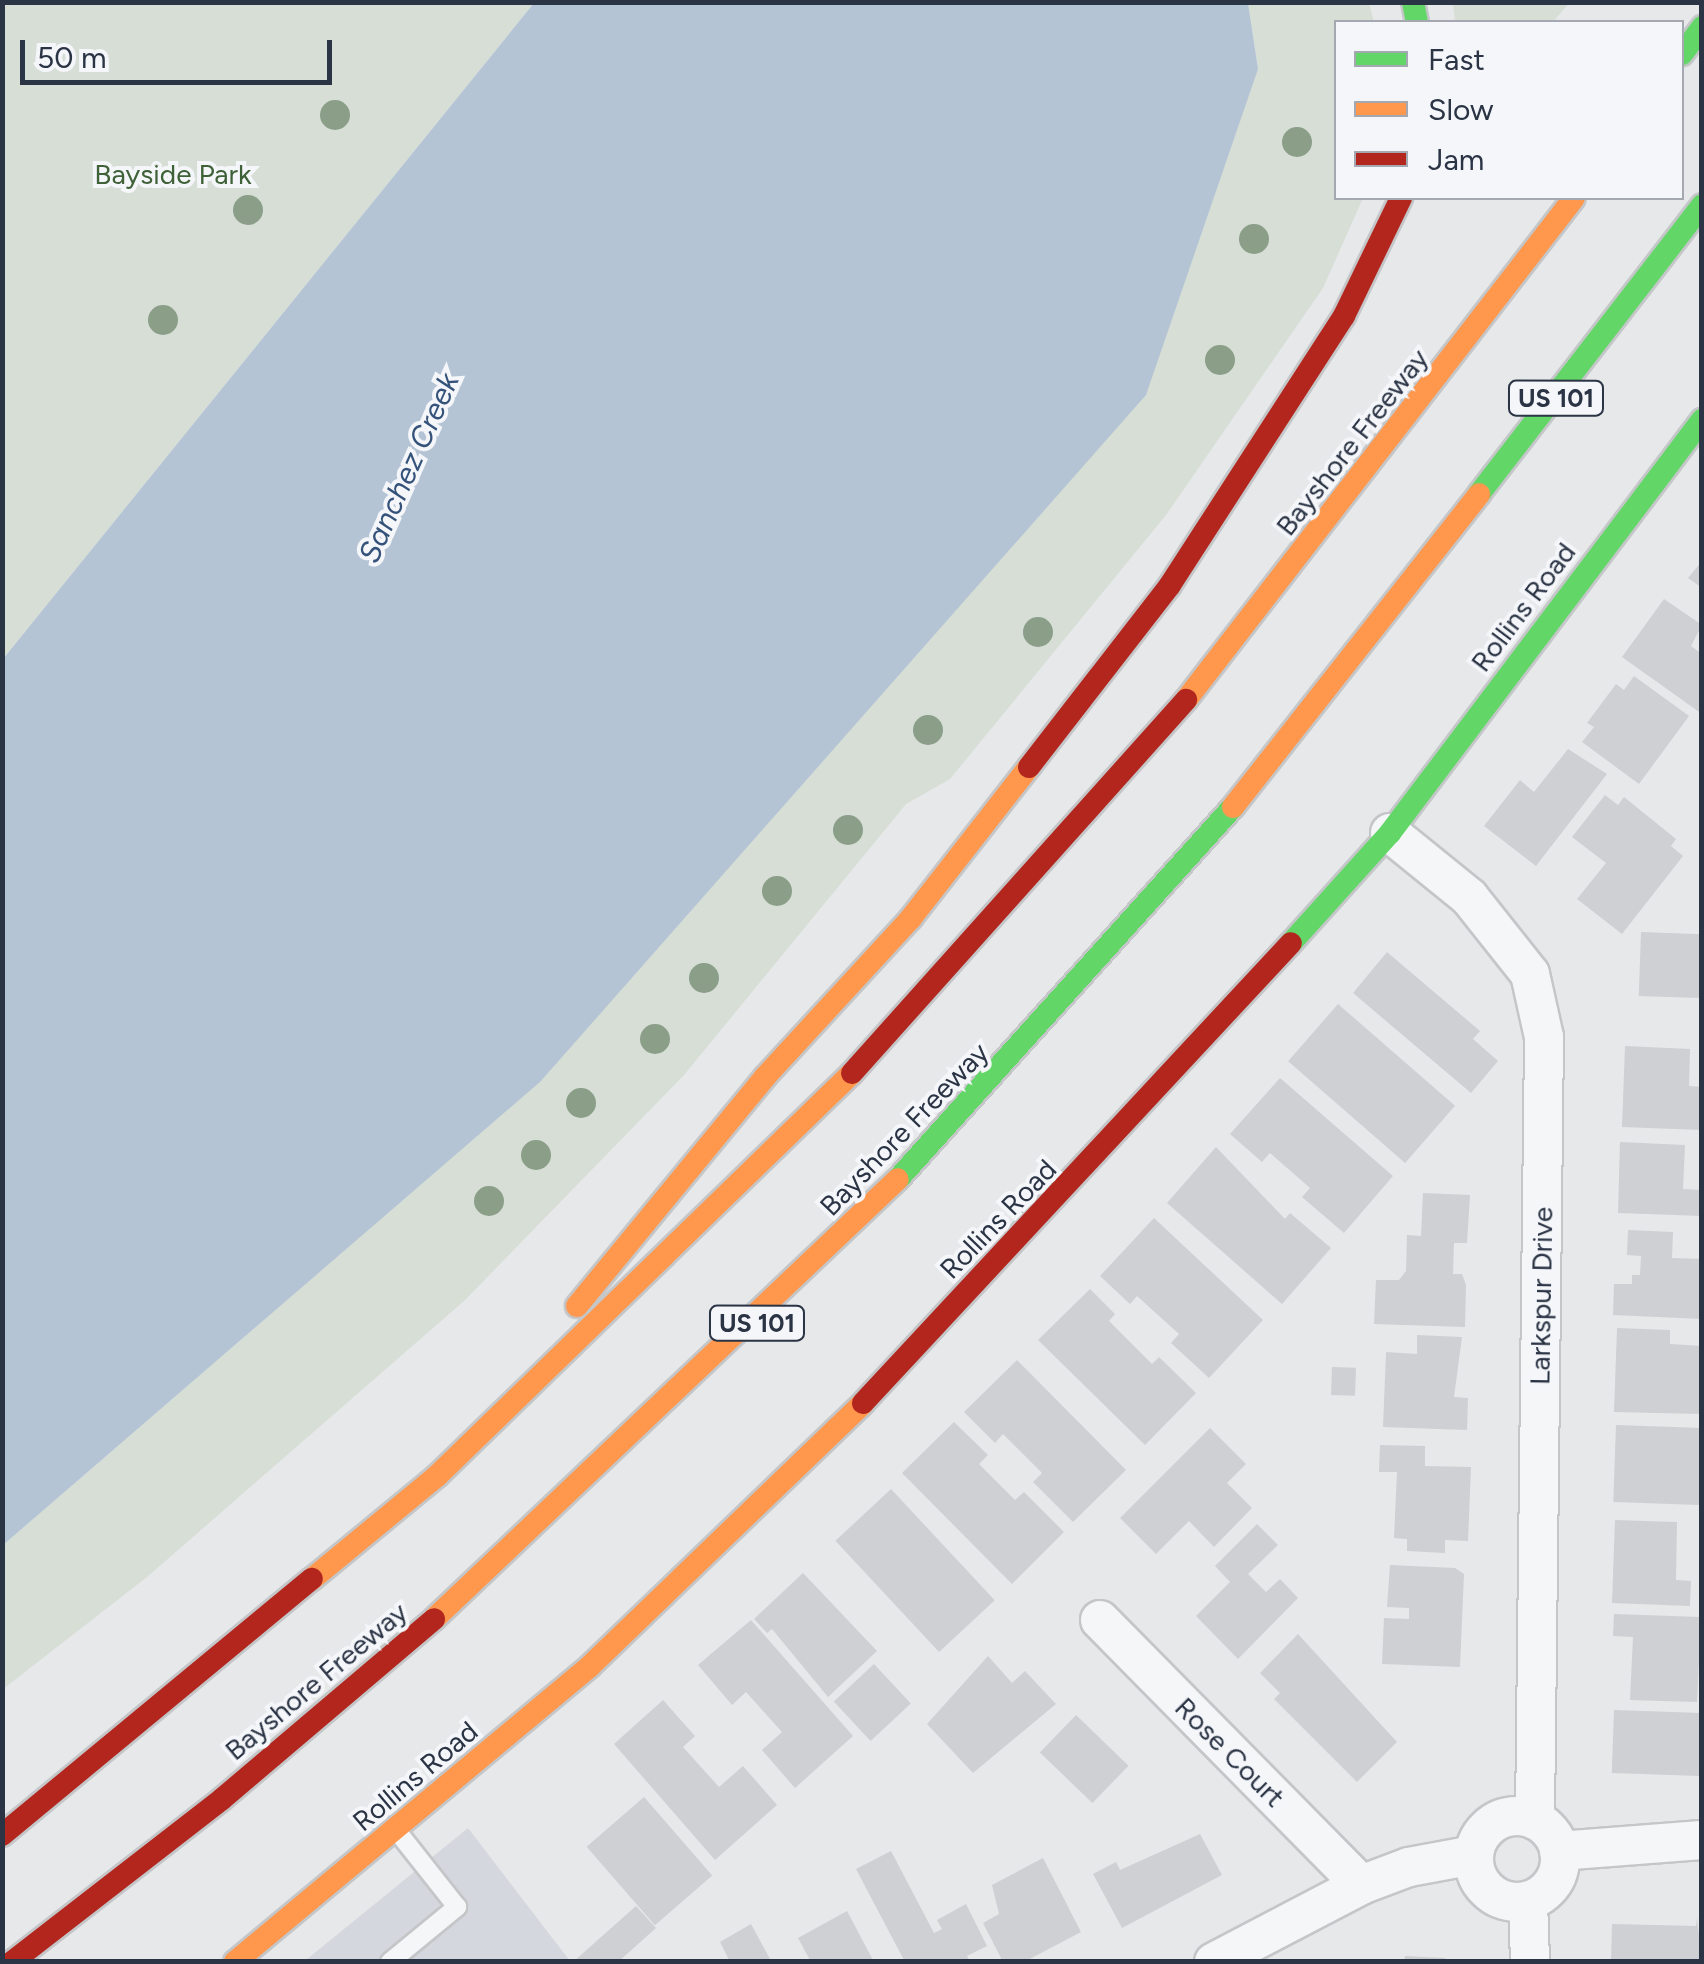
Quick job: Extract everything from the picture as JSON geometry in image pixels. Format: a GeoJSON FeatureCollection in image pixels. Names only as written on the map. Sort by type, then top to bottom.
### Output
{"type":"FeatureCollection","features":[{"type":"Feature","properties":{"kind":"main road"},"geometry":{"type":"LineString","coordinates":[[1684,51],[1702,27]]}},
{"type":"Feature","properties":{"kind":"main road"},"geometry":{"type":"LineString","coordinates":[[437,1476],[765,1077],[911,918],[1073,714],[1262,450],[1369,272],[1400,200]]}},
{"type":"Feature","properties":{"kind":"main road","name":"Bayshore Freeway"},"geometry":{"type":"LineString","coordinates":[[2,1835],[437,1476],[743,1186],[1076,830],[1310,546],[1572,200]]}},
{"type":"Feature","properties":{"kind":"main road","name":"Bayshore Freeway"},"geometry":{"type":"LineString","coordinates":[[12,1962],[222,1799],[499,1564],[882,1197],[1024,1047],[1264,772],[1702,205]]}},
{"type":"Feature","properties":{"kind":"main road","name":"Rollins Road"},"geometry":{"type":"LineString","coordinates":[[235,1962],[397,1832],[590,1666],[833,1435],[1106,1150],[1390,833],[1702,420]]}},
{"type":"Feature","properties":{"kind":"street","name":"Larkspur Drive"},"geometry":{"type":"LineString","coordinates":[[1390,833],[1470,897],[1530,974],[1544,1037],[1535,1820]]}},
{"type":"Feature","properties":{"kind":"street","name":"Rose Court"},"geometry":{"type":"LineString","coordinates":[[1100,1620],[1361,1885]]}},
{"type":"Feature","properties":{"kind":"street"},"geometry":{"type":"LineString","coordinates":[[1501,1818],[1535,1820],[1554,1834],[1560,1852],[1557,1877],[1528,1900],[1510,1902],[1486,1890],[1474,1856],[1479,1837],[1501,1818]]}},
{"type":"Feature","properties":{"kind":"street"},"geometry":{"type":"LineString","coordinates":[[1560,1852],[1702,1840]]}},
{"type":"Feature","properties":{"kind":"street"},"geometry":{"type":"LineString","coordinates":[[1214,1962],[1361,1885],[1410,1867],[1474,1856]]}},
{"type":"Feature","properties":{"kind":"street"},"geometry":{"type":"LineString","coordinates":[[1528,1900],[1530,1962]]}},
{"type":"Feature","properties":{"kind":"lane"},"geometry":{"type":"LineString","coordinates":[[390,1962],[457,1908],[397,1832]]}},
{"type":"Feature","properties":{"kind":"shaded area"},"geometry":{"type":"Polygon","coordinates":[[[468,1828],[570,1961],[307,1962],[306,1960],[468,1828]]]}},
{"type":"Feature","properties":{"kind":"green space"},"geometry":{"type":"Polygon","coordinates":[[[1453,2],[1569,3],[1555,20],[1455,20],[1453,2]]]}},
{"type":"Feature","properties":{"kind":"green space","name":"Bayside Park"},"geometry":{"type":"Polygon","coordinates":[[[3,3],[534,3],[3,659],[3,3]]]}},
{"type":"Feature","properties":{"kind":"green space"},"geometry":{"type":"Polygon","coordinates":[[[1248,3],[1369,3],[1373,20],[1334,20],[1334,200],[1362,200],[1323,288],[1166,515],[950,779],[906,804],[684,1075],[464,1301],[147,1577],[3,1689],[3,1545],[540,1081],[1258,69],[1248,3]]]}},
{"type":"Feature","properties":{"kind":"water","name":"Sanchez Creek"},"geometry":{"type":"Polygon","coordinates":[[[534,3],[1248,3],[1258,69],[1146,395],[540,1082],[3,1545],[3,659],[534,3]]]}},
{"type":"Feature","properties":{"kind":"building"},"geometry":{"type":"Polygon","coordinates":[[[1702,561],[1702,588],[1688,578],[1702,561]]]}},
{"type":"Feature","properties":{"kind":"building"},"geometry":{"type":"Polygon","coordinates":[[[1664,599],[1702,625],[1691,646],[1702,654],[1702,714],[1622,657],[1664,599]]]}},
{"type":"Feature","properties":{"kind":"building"},"geometry":{"type":"Polygon","coordinates":[[[1634,676],[1689,716],[1639,784],[1582,742],[1594,727],[1587,723],[1616,684],[1624,690],[1634,676]]]}},
{"type":"Feature","properties":{"kind":"building"},"geometry":{"type":"Polygon","coordinates":[[[1568,749],[1607,774],[1536,866],[1484,826],[1520,780],[1534,792],[1568,749]]]}},
{"type":"Feature","properties":{"kind":"building"},"geometry":{"type":"Polygon","coordinates":[[[1605,795],[1618,805],[1624,797],[1676,839],[1671,846],[1683,856],[1622,934],[1577,899],[1606,863],[1572,837],[1605,795]]]}},
{"type":"Feature","properties":{"kind":"building"},"geometry":{"type":"Polygon","coordinates":[[[1641,932],[1702,934],[1700,998],[1639,996],[1641,932]]]}},
{"type":"Feature","properties":{"kind":"building"},"geometry":{"type":"Polygon","coordinates":[[[1387,952],[1480,1031],[1473,1039],[1498,1061],[1471,1093],[1353,993],[1387,952]]]}},
{"type":"Feature","properties":{"kind":"building"},"geometry":{"type":"Polygon","coordinates":[[[1338,1004],[1455,1106],[1405,1163],[1288,1061],[1338,1004]]]}},
{"type":"Feature","properties":{"kind":"building"},"geometry":{"type":"Polygon","coordinates":[[[1625,1046],[1690,1049],[1689,1086],[1702,1087],[1702,1130],[1622,1127],[1625,1046]]]}},
{"type":"Feature","properties":{"kind":"building"},"geometry":{"type":"Polygon","coordinates":[[[1280,1078],[1393,1176],[1344,1233],[1302,1197],[1310,1188],[1270,1153],[1262,1162],[1230,1134],[1280,1078]]]}},
{"type":"Feature","properties":{"kind":"building"},"geometry":{"type":"Polygon","coordinates":[[[1620,1142],[1685,1145],[1683,1189],[1702,1190],[1702,1216],[1618,1213],[1620,1142]]]}},
{"type":"Feature","properties":{"kind":"building"},"geometry":{"type":"Polygon","coordinates":[[[1216,1147],[1285,1219],[1290,1213],[1331,1248],[1282,1304],[1167,1203],[1216,1147]]]}},
{"type":"Feature","properties":{"kind":"building"},"geometry":{"type":"Polygon","coordinates":[[[1423,1193],[1470,1195],[1467,1243],[1454,1243],[1453,1274],[1462,1274],[1466,1285],[1465,1327],[1374,1324],[1376,1280],[1399,1280],[1406,1271],[1407,1235],[1421,1236],[1423,1193]]]}},
{"type":"Feature","properties":{"kind":"building"},"geometry":{"type":"Polygon","coordinates":[[[1154,1218],[1263,1320],[1209,1378],[1171,1343],[1179,1334],[1137,1296],[1130,1304],[1100,1276],[1154,1218]]]}},
{"type":"Feature","properties":{"kind":"building"},"geometry":{"type":"Polygon","coordinates":[[[1628,1230],[1673,1232],[1672,1258],[1702,1259],[1702,1319],[1613,1315],[1614,1284],[1632,1284],[1632,1275],[1640,1275],[1641,1256],[1627,1255],[1628,1230]]]}},
{"type":"Feature","properties":{"kind":"building"},"geometry":{"type":"Polygon","coordinates":[[[1090,1289],[1115,1314],[1109,1321],[1152,1364],[1159,1357],[1196,1393],[1145,1445],[1038,1340],[1090,1289]]]}},
{"type":"Feature","properties":{"kind":"building"},"geometry":{"type":"Polygon","coordinates":[[[1617,1328],[1670,1330],[1670,1344],[1702,1346],[1702,1414],[1614,1412],[1617,1328]]]}},
{"type":"Feature","properties":{"kind":"building"},"geometry":{"type":"Polygon","coordinates":[[[1417,1335],[1462,1337],[1454,1397],[1468,1398],[1467,1430],[1383,1427],[1386,1352],[1417,1354],[1417,1335]]]}},
{"type":"Feature","properties":{"kind":"building"},"geometry":{"type":"Polygon","coordinates":[[[1017,1360],[1126,1470],[1073,1522],[1033,1482],[1042,1473],[1003,1434],[995,1443],[964,1412],[1017,1360]]]}},
{"type":"Feature","properties":{"kind":"building"},"geometry":{"type":"Polygon","coordinates":[[[1332,1367],[1356,1368],[1355,1396],[1331,1395],[1332,1367]]]}},
{"type":"Feature","properties":{"kind":"building"},"geometry":{"type":"Polygon","coordinates":[[[954,1422],[988,1455],[979,1464],[1015,1500],[1024,1492],[1064,1532],[1012,1584],[902,1473],[954,1422]]]}},
{"type":"Feature","properties":{"kind":"building"},"geometry":{"type":"Polygon","coordinates":[[[1616,1425],[1702,1428],[1699,1505],[1613,1502],[1616,1425]]]}},
{"type":"Feature","properties":{"kind":"building"},"geometry":{"type":"Polygon","coordinates":[[[1210,1428],[1246,1464],[1227,1483],[1252,1508],[1214,1547],[1189,1521],[1156,1554],[1120,1518],[1210,1428]]]}},
{"type":"Feature","properties":{"kind":"building"},"geometry":{"type":"Polygon","coordinates":[[[1380,1445],[1425,1446],[1425,1466],[1471,1467],[1468,1541],[1445,1540],[1445,1553],[1407,1551],[1407,1539],[1394,1538],[1397,1472],[1379,1472],[1380,1445]]]}},
{"type":"Feature","properties":{"kind":"building"},"geometry":{"type":"Polygon","coordinates":[[[891,1489],[995,1600],[939,1652],[835,1541],[891,1489]]]}},
{"type":"Feature","properties":{"kind":"building"},"geometry":{"type":"Polygon","coordinates":[[[1615,1520],[1677,1522],[1676,1580],[1691,1581],[1690,1606],[1612,1603],[1615,1520]]]}},
{"type":"Feature","properties":{"kind":"building"},"geometry":{"type":"Polygon","coordinates":[[[1257,1524],[1278,1545],[1248,1574],[1266,1592],[1280,1579],[1298,1598],[1238,1659],[1196,1616],[1230,1582],[1215,1566],[1257,1524]]]}},
{"type":"Feature","properties":{"kind":"building"},"geometry":{"type":"Polygon","coordinates":[[[1390,1565],[1455,1568],[1464,1574],[1460,1667],[1382,1664],[1384,1618],[1409,1619],[1409,1608],[1387,1607],[1390,1565]]]}},
{"type":"Feature","properties":{"kind":"building"},"geometry":{"type":"Polygon","coordinates":[[[803,1573],[877,1651],[828,1697],[772,1629],[767,1633],[754,1619],[803,1573]]]}},
{"type":"Feature","properties":{"kind":"building"},"geometry":{"type":"Polygon","coordinates":[[[1614,1614],[1701,1617],[1697,1702],[1630,1700],[1633,1637],[1613,1636],[1614,1614]]]}},
{"type":"Feature","properties":{"kind":"building"},"geometry":{"type":"Polygon","coordinates":[[[751,1620],[853,1736],[795,1788],[762,1750],[782,1732],[746,1692],[732,1705],[698,1665],[751,1620]]]}},
{"type":"Feature","properties":{"kind":"building"},"geometry":{"type":"Polygon","coordinates":[[[1298,1634],[1397,1742],[1357,1782],[1274,1699],[1280,1693],[1260,1673],[1298,1634]]]}},
{"type":"Feature","properties":{"kind":"building"},"geometry":{"type":"Polygon","coordinates":[[[988,1656],[1012,1683],[1025,1671],[1056,1704],[973,1773],[927,1724],[988,1656]]]}},
{"type":"Feature","properties":{"kind":"building"},"geometry":{"type":"Polygon","coordinates":[[[874,1664],[911,1703],[871,1741],[834,1702],[874,1664]]]}},
{"type":"Feature","properties":{"kind":"building"},"geometry":{"type":"Polygon","coordinates":[[[663,1700],[695,1736],[683,1747],[719,1787],[743,1766],[777,1805],[715,1860],[614,1744],[663,1700]]]}},
{"type":"Feature","properties":{"kind":"building"},"geometry":{"type":"Polygon","coordinates":[[[1614,1710],[1702,1713],[1700,1776],[1612,1773],[1614,1710]]]}},
{"type":"Feature","properties":{"kind":"building"},"geometry":{"type":"Polygon","coordinates":[[[1076,1715],[1129,1766],[1092,1803],[1040,1752],[1076,1715]]]}},
{"type":"Feature","properties":{"kind":"building"},"geometry":{"type":"Polygon","coordinates":[[[644,1797],[712,1875],[655,1925],[587,1847],[644,1797]]]}},
{"type":"Feature","properties":{"kind":"building"},"geometry":{"type":"Polygon","coordinates":[[[1200,1834],[1222,1875],[1122,1928],[1093,1874],[1116,1862],[1120,1870],[1200,1834]]]}},
{"type":"Feature","properties":{"kind":"building"},"geometry":{"type":"Polygon","coordinates":[[[891,1851],[934,1933],[942,1929],[937,1920],[966,1904],[987,1946],[967,1956],[970,1962],[905,1962],[856,1869],[891,1851]]]}},
{"type":"Feature","properties":{"kind":"building"},"geometry":{"type":"Polygon","coordinates":[[[1043,1858],[1081,1932],[1024,1962],[1003,1962],[983,1923],[999,1914],[992,1885],[1043,1858]]]}},
{"type":"Feature","properties":{"kind":"building"},"geometry":{"type":"Polygon","coordinates":[[[636,1906],[656,1928],[618,1962],[573,1962],[636,1906]]]}},
{"type":"Feature","properties":{"kind":"building"},"geometry":{"type":"Polygon","coordinates":[[[847,1911],[874,1962],[811,1962],[798,1938],[847,1911]]]}},
{"type":"Feature","properties":{"kind":"building"},"geometry":{"type":"Polygon","coordinates":[[[1697,1918],[1702,1962],[1611,1962],[1612,1924],[1696,1926],[1697,1918]]]}},
{"type":"Feature","properties":{"kind":"building"},"geometry":{"type":"Polygon","coordinates":[[[751,1924],[770,1959],[730,1962],[720,1942],[751,1924]]]}},
{"type":"Feature","properties":{"kind":"building"},"geometry":{"type":"Polygon","coordinates":[[[1405,1956],[1445,1958],[1445,1962],[1404,1962],[1405,1956]]]}},
{"type":"Feature","properties":{"kind":"traffic: fast"},"geometry":{"type":"LineString","coordinates":[[1413,2],[1417,20]]}},
{"type":"Feature","properties":{"kind":"traffic: fast"},"geometry":{"type":"LineString","coordinates":[[1684,51],[1702,27]]}},
{"type":"Feature","properties":{"kind":"traffic: fast"},"geometry":{"type":"LineString","coordinates":[[1479,494],[1702,205]]}},
{"type":"Feature","properties":{"kind":"traffic: fast"},"geometry":{"type":"LineString","coordinates":[[1291,943],[1390,833],[1702,420]]}},
{"type":"Feature","properties":{"kind":"traffic: fast"},"geometry":{"type":"LineString","coordinates":[[898,1179],[1233,807]]}},
{"type":"Feature","properties":{"kind":"traffic: slow"},"geometry":{"type":"LineString","coordinates":[[1186,700],[1572,200]]}},
{"type":"Feature","properties":{"kind":"traffic: slow"},"geometry":{"type":"LineString","coordinates":[[1233,807],[1479,494]]}},
{"type":"Feature","properties":{"kind":"traffic: slow"},"geometry":{"type":"LineString","coordinates":[[577,1306],[765,1077],[911,918],[1029,767]]}},
{"type":"Feature","properties":{"kind":"traffic: slow"},"geometry":{"type":"LineString","coordinates":[[312,1579],[437,1476],[852,1073]]}},
{"type":"Feature","properties":{"kind":"traffic: slow"},"geometry":{"type":"LineString","coordinates":[[434,1619],[898,1179]]}},
{"type":"Feature","properties":{"kind":"traffic: slow"},"geometry":{"type":"LineString","coordinates":[[235,1962],[590,1666],[863,1403]]}},
{"type":"Feature","properties":{"kind":"traffic: jam"},"geometry":{"type":"LineString","coordinates":[[1029,767],[1170,585],[1344,316],[1400,200]]}},
{"type":"Feature","properties":{"kind":"traffic: jam"},"geometry":{"type":"LineString","coordinates":[[852,1073],[1186,700]]}},
{"type":"Feature","properties":{"kind":"traffic: jam"},"geometry":{"type":"LineString","coordinates":[[863,1403],[1291,943]]}},
{"type":"Feature","properties":{"kind":"traffic: jam"},"geometry":{"type":"LineString","coordinates":[[2,1835],[312,1579]]}},
{"type":"Feature","properties":{"kind":"traffic: jam"},"geometry":{"type":"LineString","coordinates":[[12,1962],[222,1799],[434,1619]]}}]}
